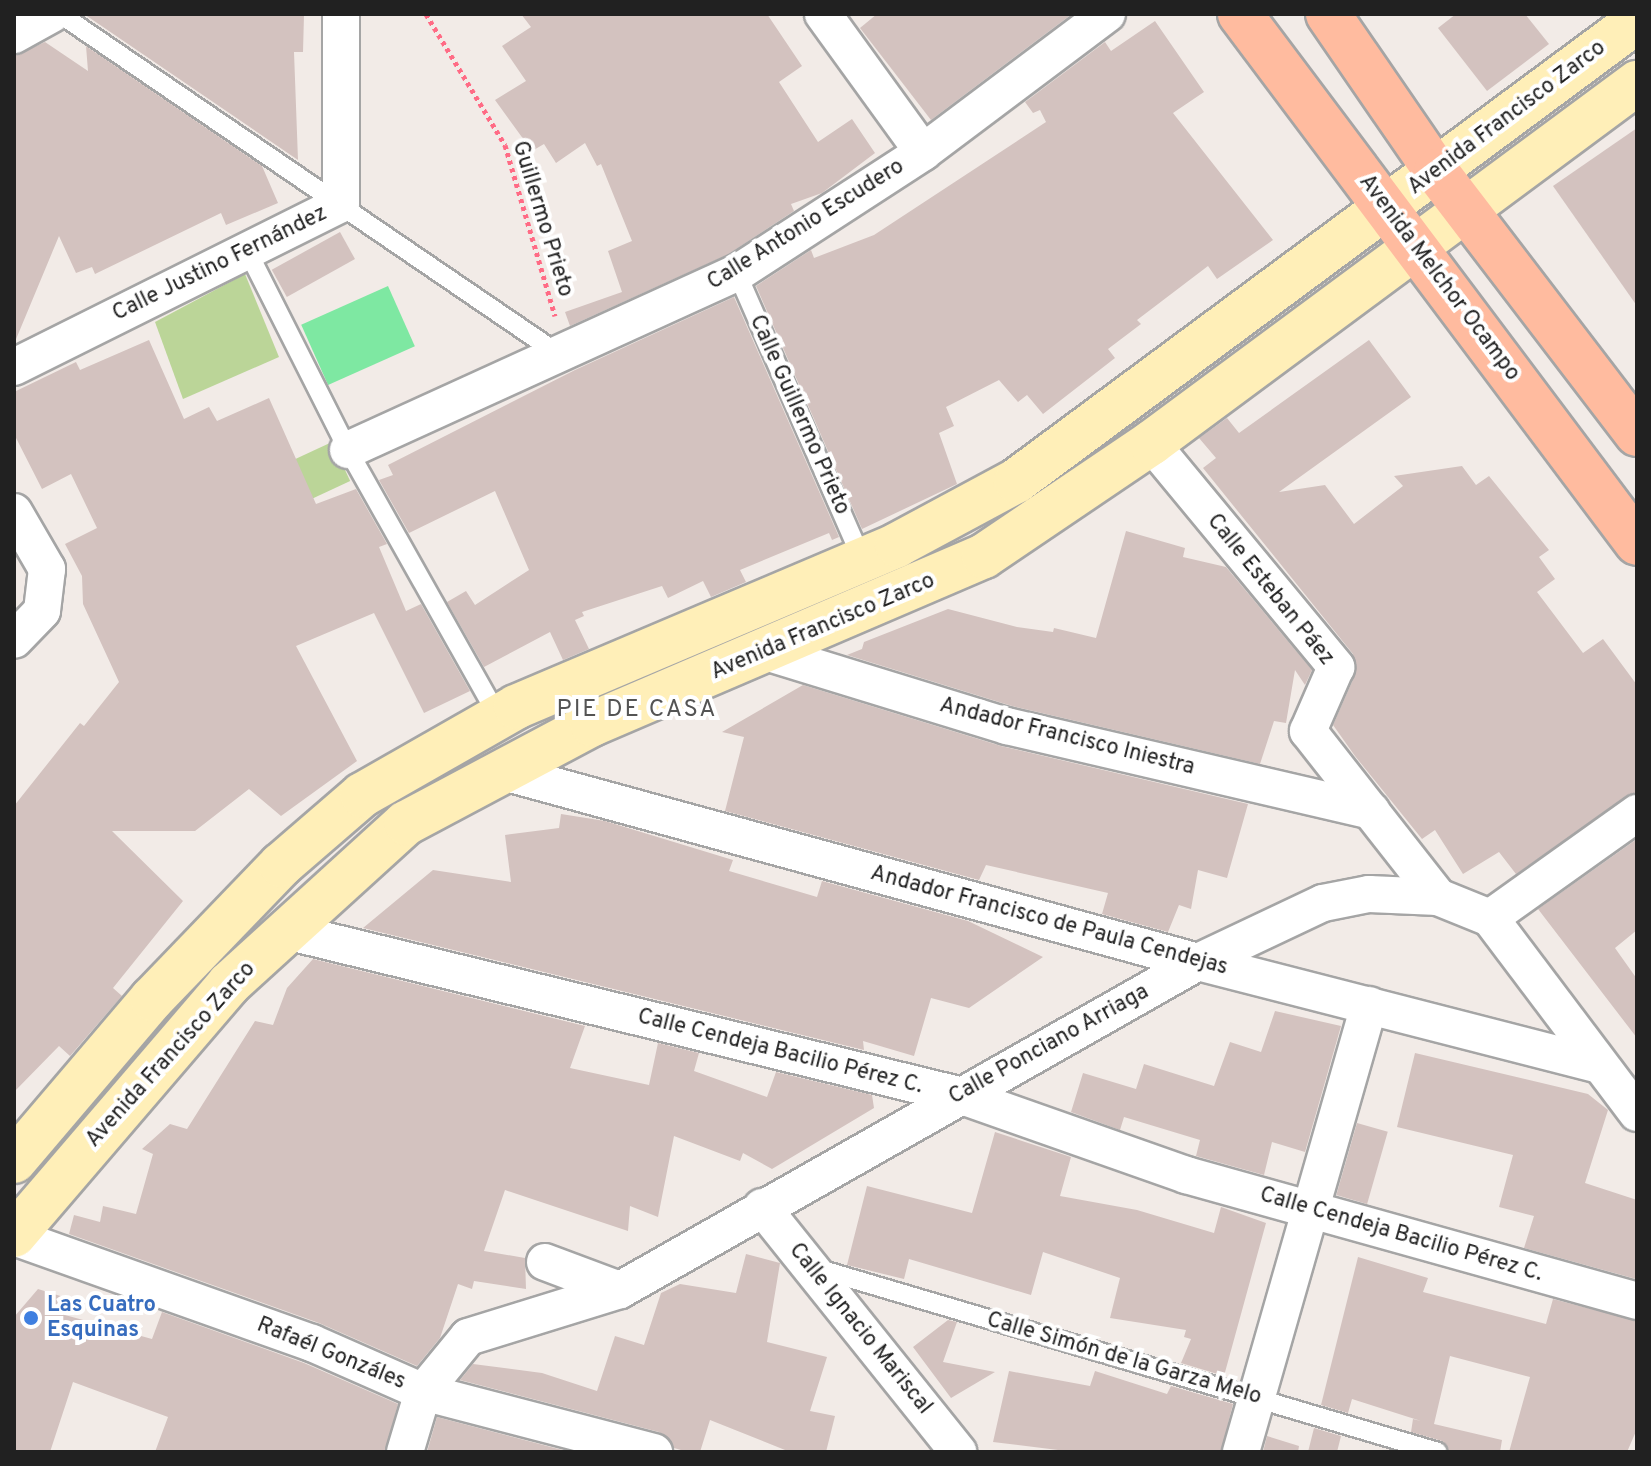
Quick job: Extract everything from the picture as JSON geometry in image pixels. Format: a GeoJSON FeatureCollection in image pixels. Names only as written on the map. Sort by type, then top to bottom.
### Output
{"type":"FeatureCollection","features":[{"type":"Feature","properties":{"kind":"main road","name":"Avenida Melchor Ocampo"},"geometry":{"type":"LineString","coordinates":[[1240,14],[1637,543]]}},
{"type":"Feature","properties":{"kind":"main road"},"geometry":{"type":"LineString","coordinates":[[1328,14],[1436,171],[1637,434]]}},
{"type":"Feature","properties":{"kind":"street"},"geometry":{"type":"LineString","coordinates":[[14,35],[52,14]]}},
{"type":"Feature","properties":{"kind":"street","name":"Calle Justino Fernández"},"geometry":{"type":"LineString","coordinates":[[14,367],[246,248],[341,204],[341,14]]}},
{"type":"Feature","properties":{"kind":"street"},"geometry":{"type":"LineString","coordinates":[[823,14],[923,152]]}},
{"type":"Feature","properties":{"kind":"street","name":"Calle Antonio Escudero"},"geometry":{"type":"LineString","coordinates":[[348,450],[562,356],[737,273],[923,152],[1107,14]]}},
{"type":"Feature","properties":{"kind":"street","name":"Avenida Francisco Zarco"},"geometry":{"type":"LineString","coordinates":[[14,1161],[152,999],[281,865],[362,795],[499,719],[648,648],[771,601],[861,557],[897,545],[1016,481],[1637,21]]}},
{"type":"Feature","properties":{"kind":"street","name":"Avenida Francisco Zarco"},"geometry":{"type":"LineString","coordinates":[[14,1236],[229,984],[406,823],[592,724],[984,556],[1151,443],[1267,353],[1469,212],[1637,83]]}},
{"type":"Feature","properties":{"kind":"street","name":"Calle Esteban Páez"},"geometry":{"type":"LineString","coordinates":[[1151,443],[1336,667],[1308,731],[1438,897]]}},
{"type":"Feature","properties":{"kind":"street"},"geometry":{"type":"LineString","coordinates":[[14,512],[47,569],[42,611],[14,640]]}},
{"type":"Feature","properties":{"kind":"street","name":"Andador Francisco Iniestra"},"geometry":{"type":"LineString","coordinates":[[766,652],[1007,726],[1371,811]]}},
{"type":"Feature","properties":{"kind":"street","name":"Andador Francisco de Paula Cendejas"},"geometry":{"type":"LineString","coordinates":[[500,771],[1198,962],[1599,1065]]}},
{"type":"Feature","properties":{"kind":"street"},"geometry":{"type":"LineString","coordinates":[[1637,813],[1490,918],[1637,1113]]}},
{"type":"Feature","properties":{"kind":"street","name":"Calle Ponciano Arriaga"},"geometry":{"type":"LineString","coordinates":[[423,1392],[468,1337],[620,1290],[1198,962],[1323,903],[1369,894],[1438,897],[1490,918]]}},
{"type":"Feature","properties":{"kind":"street","name":"Calle Cendeja Bacilio Pérez C."},"geometry":{"type":"LineString","coordinates":[[286,931],[959,1095],[1186,1175],[1637,1301]]}},
{"type":"Feature","properties":{"kind":"street"},"geometry":{"type":"LineString","coordinates":[[1241,1452],[1369,1005]]}},
{"type":"Feature","properties":{"kind":"street","name":"Calle Ignacio Mariscal"},"geometry":{"type":"LineString","coordinates":[[762,1207],[958,1452]]}},
{"type":"Feature","properties":{"kind":"street","name":"Rafaél Gonzáles"},"geometry":{"type":"LineString","coordinates":[[14,1236],[312,1343],[423,1392],[654,1452]]}},
{"type":"Feature","properties":{"kind":"street"},"geometry":{"type":"LineString","coordinates":[[545,1262],[620,1290]]}},
{"type":"Feature","properties":{"kind":"street"},"geometry":{"type":"LineString","coordinates":[[405,1452],[423,1392]]}},
{"type":"Feature","properties":{"kind":"lane"},"geometry":{"type":"LineString","coordinates":[[60,14],[562,356]]}},
{"type":"Feature","properties":{"kind":"lane"},"geometry":{"type":"LineString","coordinates":[[246,248],[348,450],[499,719]]}},
{"type":"Feature","properties":{"kind":"lane","name":"Calle Guillermo Prieto"},"geometry":{"type":"LineString","coordinates":[[737,273],[861,557]]}},
{"type":"Feature","properties":{"kind":"lane","name":"Calle Simón de la Garza Melo"},"geometry":{"type":"LineString","coordinates":[[811,1266],[1438,1452]]}},
{"type":"Feature","properties":{"kind":"path","name":"Guillermo Prieto"},"geometry":{"type":"LineString","coordinates":[[426,14],[505,145],[562,356]]}},
{"type":"Feature","properties":{"kind":"green space"},"geometry":{"type":"Polygon","coordinates":[[[245,274],[279,357],[183,399],[155,322],[245,274]]]}},
{"type":"Feature","properties":{"kind":"green space"},"geometry":{"type":"Polygon","coordinates":[[[388,286],[415,346],[328,385],[301,325],[388,286]]]}},
{"type":"Feature","properties":{"kind":"green space"},"geometry":{"type":"Polygon","coordinates":[[[332,442],[350,481],[281,513],[263,474],[332,442]]]}},
{"type":"Feature","properties":{"kind":"building"},"geometry":{"type":"Polygon","coordinates":[[[84,14],[304,15],[303,52],[294,52],[298,160],[84,14]]]}},
{"type":"Feature","properties":{"kind":"building"},"geometry":{"type":"Polygon","coordinates":[[[521,14],[767,14],[802,66],[779,82],[818,142],[852,119],[875,153],[822,193],[791,204],[794,211],[727,255],[570,326],[565,312],[622,292],[608,251],[632,241],[601,164],[597,166],[585,143],[556,163],[544,144],[532,151],[495,100],[526,81],[502,46],[531,27],[521,14]]]}},
{"type":"Feature","properties":{"kind":"building"},"geometry":{"type":"Polygon","coordinates":[[[877,14],[1072,14],[931,120],[860,28],[877,14]]]}},
{"type":"Feature","properties":{"kind":"building"},"geometry":{"type":"Polygon","coordinates":[[[1456,14],[1525,14],[1549,44],[1487,91],[1438,28],[1456,14]]]}},
{"type":"Feature","properties":{"kind":"building"},"geometry":{"type":"Polygon","coordinates":[[[1155,21],[1204,92],[1173,113],[1273,240],[1217,279],[1208,266],[1137,320],[1141,324],[1108,349],[1115,358],[1043,414],[1027,395],[1018,402],[999,380],[946,407],[954,426],[939,433],[957,484],[862,529],[756,286],[811,250],[814,258],[874,235],[1046,122],[1040,110],[1033,113],[1025,102],[1105,42],[1111,51],[1155,21]]]}},
{"type":"Feature","properties":{"kind":"building"},"geometry":{"type":"Polygon","coordinates":[[[45,42],[88,71],[86,46],[262,166],[278,203],[226,225],[221,213],[95,274],[92,267],[76,273],[59,236],[14,344],[14,56],[45,42]]]}},
{"type":"Feature","properties":{"kind":"building"},"geometry":{"type":"Polygon","coordinates":[[[1637,128],[1637,306],[1553,186],[1637,128]]]}},
{"type":"Feature","properties":{"kind":"building"},"geometry":{"type":"Polygon","coordinates":[[[340,232],[355,259],[287,297],[272,270],[340,232]]]}},
{"type":"Feature","properties":{"kind":"building"},"geometry":{"type":"Polygon","coordinates":[[[734,297],[839,537],[832,540],[829,533],[740,570],[746,582],[711,597],[703,581],[668,598],[662,586],[582,612],[584,616],[575,620],[589,649],[563,660],[550,632],[484,667],[447,602],[466,591],[475,605],[529,570],[495,491],[409,533],[379,480],[393,475],[388,465],[575,370],[734,297]]]}},
{"type":"Feature","properties":{"kind":"building"},"geometry":{"type":"Polygon","coordinates":[[[149,340],[184,419],[209,407],[217,421],[269,398],[316,504],[356,489],[387,544],[379,547],[406,611],[421,604],[470,691],[424,713],[374,613],[296,646],[357,761],[281,816],[249,789],[195,831],[112,831],[183,901],[113,988],[122,996],[70,1056],[59,1046],[14,1092],[14,806],[80,723],[84,726],[119,682],[83,604],[82,576],[65,544],[97,528],[71,474],[42,489],[14,434],[14,392],[76,362],[80,370],[149,340]]]}},
{"type":"Feature","properties":{"kind":"building"},"geometry":{"type":"Polygon","coordinates":[[[1369,340],[1411,397],[1279,492],[1325,485],[1354,524],[1403,486],[1394,476],[1462,466],[1476,485],[1489,476],[1549,550],[1539,557],[1555,579],[1537,592],[1583,653],[1603,639],[1637,685],[1637,792],[1516,874],[1499,852],[1463,874],[1435,830],[1422,839],[1355,756],[1333,725],[1355,675],[1353,654],[1203,468],[1216,458],[1199,438],[1227,418],[1239,433],[1369,340]]]}},
{"type":"Feature","properties":{"kind":"building"},"geometry":{"type":"Polygon","coordinates":[[[1126,531],[1185,548],[1183,557],[1226,567],[1312,670],[1305,685],[1295,670],[1286,723],[1274,721],[1260,764],[1012,706],[847,655],[862,649],[864,642],[948,609],[1017,627],[1053,632],[1054,628],[1096,638],[1126,531]]]}},
{"type":"Feature","properties":{"kind":"building"},"geometry":{"type":"Polygon","coordinates":[[[803,685],[1001,746],[1248,804],[1227,878],[1198,870],[1191,909],[1179,905],[1168,932],[1102,914],[1108,893],[986,865],[979,880],[725,811],[744,737],[722,732],[803,685]]]}},
{"type":"Feature","properties":{"kind":"building"},"geometry":{"type":"Polygon","coordinates":[[[561,814],[605,821],[733,860],[729,871],[817,897],[822,881],[968,921],[1043,957],[969,1008],[931,998],[914,1056],[863,1041],[864,1050],[363,928],[433,870],[511,882],[505,835],[559,828],[561,814]]]}},
{"type":"Feature","properties":{"kind":"building"},"geometry":{"type":"Polygon","coordinates":[[[1637,839],[1637,930],[1615,948],[1637,979],[1637,1038],[1538,909],[1637,839]]]}},
{"type":"Feature","properties":{"kind":"building"},"geometry":{"type":"Polygon","coordinates":[[[313,959],[585,1026],[570,1068],[649,1085],[658,1043],[699,1053],[694,1071],[767,1097],[776,1072],[872,1095],[874,1108],[772,1169],[743,1153],[740,1161],[674,1136],[658,1217],[630,1206],[628,1231],[505,1190],[484,1251],[525,1258],[526,1289],[474,1281],[472,1289],[458,1284],[440,1338],[417,1366],[319,1323],[69,1234],[74,1215],[100,1222],[103,1206],[136,1214],[153,1154],[142,1149],[170,1124],[187,1129],[255,1021],[273,1025],[287,988],[313,959]]]}},
{"type":"Feature","properties":{"kind":"building"},"geometry":{"type":"Polygon","coordinates":[[[1275,1011],[1341,1026],[1305,1152],[1272,1142],[1264,1175],[1196,1156],[1200,1140],[1124,1117],[1120,1130],[1071,1112],[1083,1073],[1136,1089],[1144,1064],[1214,1086],[1230,1042],[1261,1052],[1275,1011]]]}},
{"type":"Feature","properties":{"kind":"building"},"geometry":{"type":"Polygon","coordinates":[[[1415,1053],[1588,1094],[1608,1110],[1585,1183],[1637,1200],[1636,1279],[1524,1248],[1534,1216],[1499,1207],[1513,1155],[1397,1127],[1415,1053]]]}},
{"type":"Feature","properties":{"kind":"building"},"geometry":{"type":"Polygon","coordinates":[[[1357,1123],[1388,1132],[1367,1204],[1336,1195],[1357,1123]]]}},
{"type":"Feature","properties":{"kind":"building"},"geometry":{"type":"Polygon","coordinates":[[[995,1132],[1071,1157],[1060,1196],[1137,1210],[1214,1233],[1221,1207],[1266,1223],[1224,1376],[1181,1363],[1191,1339],[1184,1337],[1186,1330],[1110,1318],[1120,1278],[1043,1252],[1031,1295],[909,1259],[904,1279],[847,1265],[867,1186],[972,1213],[995,1132]]]}},
{"type":"Feature","properties":{"kind":"building"},"geometry":{"type":"Polygon","coordinates":[[[746,1254],[780,1263],[767,1342],[827,1357],[810,1411],[835,1416],[826,1452],[790,1452],[710,1420],[700,1452],[688,1452],[674,1448],[659,1432],[460,1380],[473,1364],[542,1373],[597,1391],[615,1336],[644,1345],[661,1293],[680,1284],[736,1293],[746,1254]]]}},
{"type":"Feature","properties":{"kind":"building"},"geometry":{"type":"Polygon","coordinates":[[[1358,1257],[1428,1278],[1423,1292],[1546,1324],[1553,1299],[1637,1321],[1637,1429],[1627,1452],[1509,1452],[1530,1377],[1450,1356],[1434,1424],[1502,1440],[1500,1452],[1450,1452],[1442,1441],[1411,1432],[1413,1419],[1421,1421],[1352,1399],[1348,1413],[1321,1405],[1358,1257]]]}},
{"type":"Feature","properties":{"kind":"building"},"geometry":{"type":"Polygon","coordinates":[[[38,1289],[70,1299],[65,1315],[152,1339],[162,1312],[304,1363],[398,1404],[385,1452],[155,1452],[168,1417],[73,1382],[50,1452],[14,1452],[14,1317],[38,1289]]]}},
{"type":"Feature","properties":{"kind":"building"},"geometry":{"type":"Polygon","coordinates":[[[948,1320],[957,1322],[943,1362],[995,1372],[951,1398],[913,1347],[948,1320]]]}},
{"type":"Feature","properties":{"kind":"building"},"geometry":{"type":"Polygon","coordinates":[[[1009,1371],[1090,1386],[1095,1371],[1167,1394],[1171,1386],[1233,1404],[1221,1452],[1074,1452],[993,1442],[1009,1371]]]}},
{"type":"Feature","properties":{"kind":"building"},"geometry":{"type":"Polygon","coordinates":[[[437,1417],[570,1452],[427,1452],[437,1417]]]}},
{"type":"Feature","properties":{"kind":"building"},"geometry":{"type":"Polygon","coordinates":[[[1314,1428],[1341,1436],[1337,1452],[1308,1452],[1314,1428]]]}},
{"type":"Feature","properties":{"kind":"building"},"geometry":{"type":"Polygon","coordinates":[[[1267,1436],[1299,1446],[1298,1452],[1263,1452],[1267,1436]]]}},
{"type":"Feature","properties":{"kind":"place","name":"Las Cuatro Esquinas"},"geometry":{"type":"Point","coordinates":[31,1318]}},
{"type":"Feature","properties":{"kind":"district","name":"PIE DE CASA"},"geometry":{"type":"Point","coordinates":[637,711]}}]}
